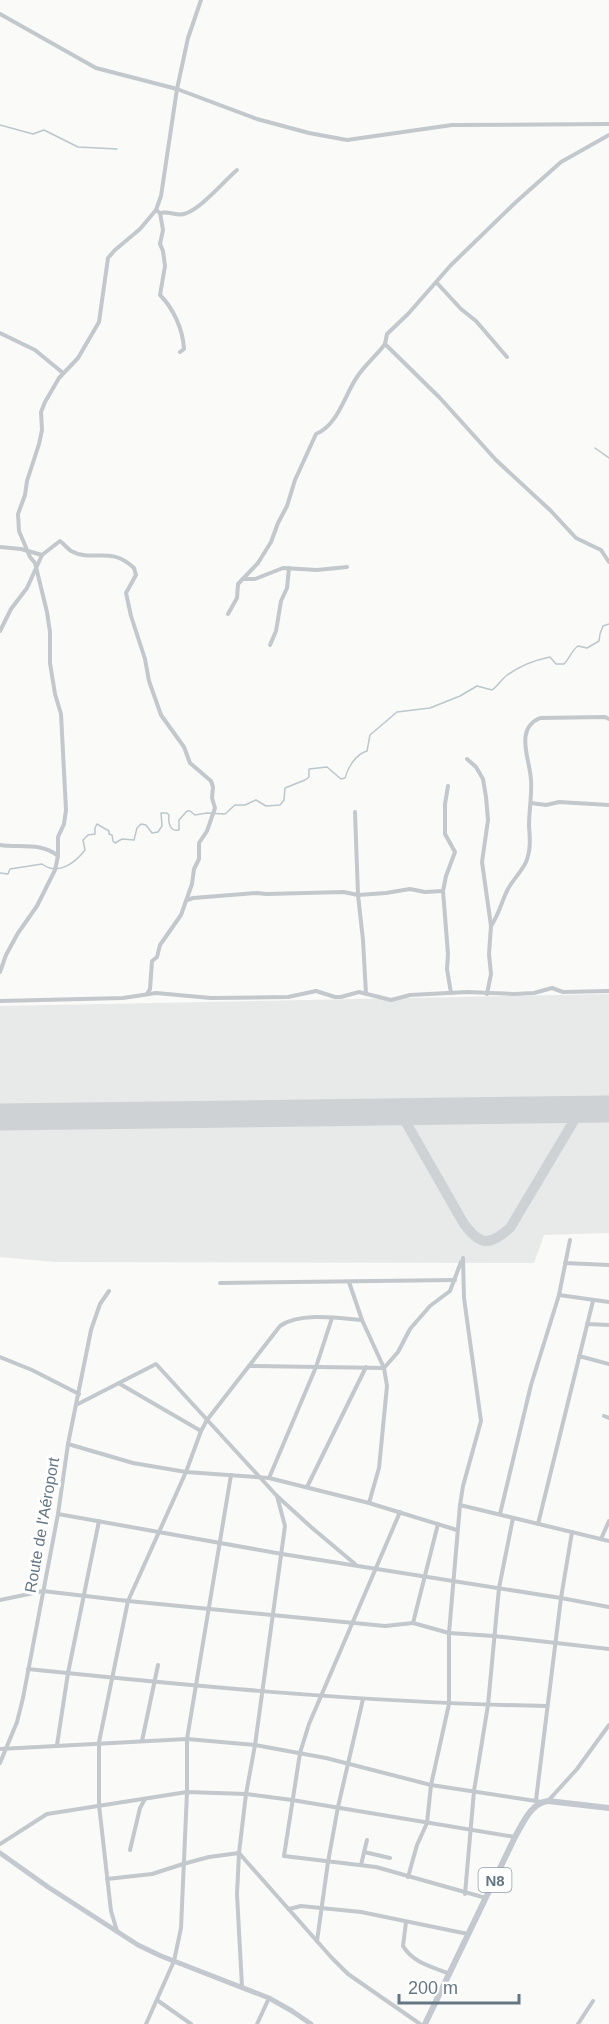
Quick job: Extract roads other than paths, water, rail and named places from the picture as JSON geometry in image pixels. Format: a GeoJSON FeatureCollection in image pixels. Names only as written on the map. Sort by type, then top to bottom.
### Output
{"type":"FeatureCollection","features":[{"type":"Feature","properties":{"kind":"main road"},"geometry":{"type":"LineString","coordinates":[[542,1801],[609,1808]]}},
{"type":"Feature","properties":{"kind":"main road","name":"N8"},"geometry":{"type":"LineString","coordinates":[[425,2024],[515,1837],[532,1809],[542,1801]]}},
{"type":"Feature","properties":{"kind":"street"},"geometry":{"type":"LineString","coordinates":[[180,352],[184,349],[184,344],[176,320],[169,304],[160,295],[165,266],[160,244],[163,230],[158,211],[177,89],[188,38],[201,0]]}},
{"type":"Feature","properties":{"kind":"street"},"geometry":{"type":"LineString","coordinates":[[0,14],[96,68],[177,89],[257,119],[309,134],[346,140],[452,125],[609,124]]}},
{"type":"Feature","properties":{"kind":"street"},"geometry":{"type":"LineString","coordinates":[[228,614],[237,598],[238,584],[258,563],[271,543],[295,480],[316,434],[325,430],[334,418],[357,376],[386,344],[387,334],[471,245],[561,162],[609,135]]}},
{"type":"Feature","properties":{"kind":"street"},"geometry":{"type":"LineString","coordinates":[[158,211],[176,215],[190,212],[237,170]]}},
{"type":"Feature","properties":{"kind":"street"},"geometry":{"type":"LineString","coordinates":[[0,972],[6,955],[37,906],[56,868],[58,837],[64,824],[66,810],[62,714],[55,694],[50,663],[50,632],[47,612],[36,566],[19,531],[18,514],[39,444],[42,430],[41,412],[45,402],[63,373],[78,358],[99,322],[108,258],[158,211]]}},
{"type":"Feature","properties":{"kind":"street"},"geometry":{"type":"LineString","coordinates":[[437,283],[461,309],[476,321],[507,357]]}},
{"type":"Feature","properties":{"kind":"street"},"geometry":{"type":"LineString","coordinates":[[0,333],[35,350],[63,373]]}},
{"type":"Feature","properties":{"kind":"street"},"geometry":{"type":"LineString","coordinates":[[386,344],[440,398],[496,460],[551,511],[576,538],[601,550],[609,562]]}},
{"type":"Feature","properties":{"kind":"street"},"geometry":{"type":"LineString","coordinates":[[0,631],[11,609],[27,588],[42,555],[60,541],[70,550],[79,553],[120,556],[134,568],[135,575],[126,593],[149,681],[161,715],[184,747],[190,763],[212,781],[212,798],[215,808],[207,831],[199,843],[199,860],[194,869],[187,900],[178,921],[160,945],[157,957],[150,966],[151,983],[147,994]]}},
{"type":"Feature","properties":{"kind":"street"},"geometry":{"type":"LineString","coordinates":[[0,547],[5,546],[42,555]]}},
{"type":"Feature","properties":{"kind":"street"},"geometry":{"type":"LineString","coordinates":[[243,579],[255,579],[283,568],[317,570],[347,567]]}},
{"type":"Feature","properties":{"kind":"street"},"geometry":{"type":"LineString","coordinates":[[270,645],[276,631],[281,601],[287,588],[289,568]]}},
{"type":"Feature","properties":{"kind":"street"},"geometry":{"type":"LineString","coordinates":[[491,926],[509,886],[528,856],[531,835],[529,825],[531,775],[525,738],[532,722],[551,717],[568,719],[605,717],[609,719]]}},
{"type":"Feature","properties":{"kind":"street"},"geometry":{"type":"LineString","coordinates":[[467,759],[476,767],[483,779],[488,820],[482,862],[491,926],[489,954],[491,974],[487,994]]}},
{"type":"Feature","properties":{"kind":"street"},"geometry":{"type":"LineString","coordinates":[[448,786],[444,834],[455,852],[443,891],[447,969],[451,993]]}},
{"type":"Feature","properties":{"kind":"street"},"geometry":{"type":"LineString","coordinates":[[531,803],[609,805]]}},
{"type":"Feature","properties":{"kind":"street"},"geometry":{"type":"LineString","coordinates":[[355,812],[358,895],[366,994]]}},
{"type":"Feature","properties":{"kind":"street"},"geometry":{"type":"LineString","coordinates":[[0,845],[43,847],[58,856]]}},
{"type":"Feature","properties":{"kind":"street"},"geometry":{"type":"LineString","coordinates":[[187,900],[257,893],[344,892],[358,895],[410,889],[425,892],[443,891]]}},
{"type":"Feature","properties":{"kind":"street"},"geometry":{"type":"LineString","coordinates":[[0,1001],[123,998],[147,994],[247,998],[288,997],[316,991],[335,997],[358,992],[391,999],[410,994],[534,993],[552,988],[563,992],[609,992]]}},
{"type":"Feature","properties":{"kind":"street"},"geometry":{"type":"LineString","coordinates":[[500,1514],[531,1386],[559,1295],[570,1240]]}},
{"type":"Feature","properties":{"kind":"street"},"geometry":{"type":"LineString","coordinates":[[384,1368],[398,1352],[410,1329],[430,1306],[450,1291],[463,1258],[464,1299],[480,1421],[463,1486],[457,1530],[449,1633],[448,1704],[431,1785],[427,1823],[417,1845],[408,1877]]}},
{"type":"Feature","properties":{"kind":"street"},"geometry":{"type":"LineString","coordinates":[[565,1263],[609,1264]]}},
{"type":"Feature","properties":{"kind":"street"},"geometry":{"type":"LineString","coordinates":[[220,1283],[455,1280]]}},
{"type":"Feature","properties":{"kind":"street"},"geometry":{"type":"LineString","coordinates":[[350,1282],[362,1320],[384,1368],[387,1386],[379,1468],[369,1503]]}},
{"type":"Feature","properties":{"kind":"street","name":"Route de l'Aéroport"},"geometry":{"type":"LineString","coordinates":[[0,1763],[17,1722],[91,1330],[100,1304],[108,1291]]}},
{"type":"Feature","properties":{"kind":"street"},"geometry":{"type":"LineString","coordinates":[[559,1295],[609,1302]]}},
{"type":"Feature","properties":{"kind":"street"},"geometry":{"type":"LineString","coordinates":[[538,1524],[593,1301]]}},
{"type":"Feature","properties":{"kind":"street"},"geometry":{"type":"LineString","coordinates":[[118,1932],[111,1911],[99,1805],[99,1742],[128,1601],[207,1420],[280,1326],[289,1320],[332,1317],[362,1320]]}},
{"type":"Feature","properties":{"kind":"street"},"geometry":{"type":"LineString","coordinates":[[269,1478],[316,1367],[332,1317]]}},
{"type":"Feature","properties":{"kind":"street"},"geometry":{"type":"LineString","coordinates":[[587,1324],[609,1325]]}},
{"type":"Feature","properties":{"kind":"street"},"geometry":{"type":"LineString","coordinates":[[579,1356],[609,1364]]}},
{"type":"Feature","properties":{"kind":"street"},"geometry":{"type":"LineString","coordinates":[[0,1357],[79,1394]]}},
{"type":"Feature","properties":{"kind":"street"},"geometry":{"type":"LineString","coordinates":[[77,1404],[156,1364],[277,1496],[356,1566]]}},
{"type":"Feature","properties":{"kind":"street"},"geometry":{"type":"LineString","coordinates":[[248,1366],[384,1368]]}},
{"type":"Feature","properties":{"kind":"street"},"geometry":{"type":"LineString","coordinates":[[307,1487],[366,1367]]}},
{"type":"Feature","properties":{"kind":"street"},"geometry":{"type":"LineString","coordinates":[[119,1384],[201,1431]]}},
{"type":"Feature","properties":{"kind":"street"},"geometry":{"type":"LineString","coordinates":[[604,1416],[609,1418]]}},
{"type":"Feature","properties":{"kind":"street"},"geometry":{"type":"LineString","coordinates":[[68,1444],[133,1463],[186,1472],[269,1478],[369,1503],[457,1530]]}},
{"type":"Feature","properties":{"kind":"street"},"geometry":{"type":"LineString","coordinates":[[146,2024],[174,1961],[181,1928],[187,1739],[231,1475]]}},
{"type":"Feature","properties":{"kind":"street"},"geometry":{"type":"LineString","coordinates":[[242,1987],[237,1894],[239,1853],[285,1526],[277,1496]]}},
{"type":"Feature","properties":{"kind":"street"},"geometry":{"type":"LineString","coordinates":[[460,1505],[609,1541]]}},
{"type":"Feature","properties":{"kind":"street"},"geometry":{"type":"LineString","coordinates":[[399,1512],[300,1753],[284,1856],[376,1867],[465,1894],[486,1898]]}},
{"type":"Feature","properties":{"kind":"street"},"geometry":{"type":"LineString","coordinates":[[58,1514],[282,1554],[609,1607]]}},
{"type":"Feature","properties":{"kind":"street"},"geometry":{"type":"LineString","coordinates":[[465,1894],[474,1791],[488,1705],[498,1588],[513,1518]]}},
{"type":"Feature","properties":{"kind":"street"},"geometry":{"type":"LineString","coordinates":[[57,1745],[68,1673],[99,1521]]}},
{"type":"Feature","properties":{"kind":"street"},"geometry":{"type":"LineString","coordinates":[[601,1539],[609,1521]]}},
{"type":"Feature","properties":{"kind":"street"},"geometry":{"type":"LineString","coordinates":[[413,1623],[438,1524]]}},
{"type":"Feature","properties":{"kind":"street"},"geometry":{"type":"LineString","coordinates":[[542,1801],[547,1706],[572,1532]]}},
{"type":"Feature","properties":{"kind":"street"},"geometry":{"type":"LineString","coordinates":[[0,1600],[43,1591],[385,1626],[413,1623],[449,1633],[609,1649]]}},
{"type":"Feature","properties":{"kind":"street"},"geometry":{"type":"LineString","coordinates":[[141,1741],[158,1665]]}},
{"type":"Feature","properties":{"kind":"street"},"geometry":{"type":"LineString","coordinates":[[28,1669],[363,1699],[547,1706]]}},
{"type":"Feature","properties":{"kind":"street"},"geometry":{"type":"LineString","coordinates":[[317,1941],[338,1807],[363,1699]]}},
{"type":"Feature","properties":{"kind":"street"},"geometry":{"type":"LineString","coordinates":[[542,1801],[577,1769],[609,1725]]}},
{"type":"Feature","properties":{"kind":"street"},"geometry":{"type":"LineString","coordinates":[[0,1749],[187,1739],[255,1745],[300,1753],[431,1785],[542,1801]]}},
{"type":"Feature","properties":{"kind":"street"},"geometry":{"type":"LineString","coordinates":[[0,1844],[47,1814],[187,1792],[246,1794],[292,1800],[515,1837]]}},
{"type":"Feature","properties":{"kind":"street"},"geometry":{"type":"LineString","coordinates":[[130,1850],[140,1808],[145,1798]]}},
{"type":"Feature","properties":{"kind":"street"},"geometry":{"type":"LineString","coordinates":[[361,1865],[367,1840]]}},
{"type":"Feature","properties":{"kind":"street"},"geometry":{"type":"LineString","coordinates":[[364,1852],[390,1858]]}},
{"type":"Feature","properties":{"kind":"street"},"geometry":{"type":"LineString","coordinates":[[0,1853],[138,1945],[268,1998],[311,2024]]}},
{"type":"Feature","properties":{"kind":"street"},"geometry":{"type":"LineString","coordinates":[[107,1879],[152,1874],[183,1863],[239,1853]]}},
{"type":"Feature","properties":{"kind":"street"},"geometry":{"type":"LineString","coordinates":[[239,1853],[348,1974],[420,2024]]}},
{"type":"Feature","properties":{"kind":"street"},"geometry":{"type":"LineString","coordinates":[[289,1909],[301,1906],[361,1912],[469,1934]]}},
{"type":"Feature","properties":{"kind":"street"},"geometry":{"type":"LineString","coordinates":[[406,1922],[404,1949],[416,1960],[450,1974]]}},
{"type":"Feature","properties":{"kind":"street"},"geometry":{"type":"LineString","coordinates":[[257,2024],[268,1998]]}},
{"type":"Feature","properties":{"kind":"street"},"geometry":{"type":"LineString","coordinates":[[157,2000],[191,2024]]}},
{"type":"Feature","properties":{"kind":"street"},"geometry":{"type":"LineString","coordinates":[[578,2024],[593,2001]]}},
{"type":"Feature","properties":{"kind":"waterway"},"geometry":{"type":"LineString","coordinates":[[0,125],[33,134],[44,130],[78,147],[117,149]]}},
{"type":"Feature","properties":{"kind":"waterway"},"geometry":{"type":"LineString","coordinates":[[595,448],[609,458]]}},
{"type":"Feature","properties":{"kind":"waterway"},"geometry":{"type":"LineString","coordinates":[[0,873],[8,874],[10,869],[42,864],[54,869],[66,866],[85,850],[83,840],[88,835],[95,834],[97,824],[109,831],[115,843],[122,839],[134,840],[137,828],[141,824],[146,825],[152,833],[158,832],[162,826],[161,813],[167,813],[170,826],[174,830],[179,830],[179,820],[187,811],[195,815],[225,814],[235,805],[245,805],[256,800],[266,806],[280,805],[284,800],[285,788],[309,777],[309,769],[327,767],[341,779],[345,778],[353,762],[367,751],[370,735],[397,712],[430,708],[460,696],[477,686],[492,690],[511,673],[538,660],[550,657],[556,664],[564,664],[578,646],[587,648],[599,641],[603,626],[609,624]]}}]}
